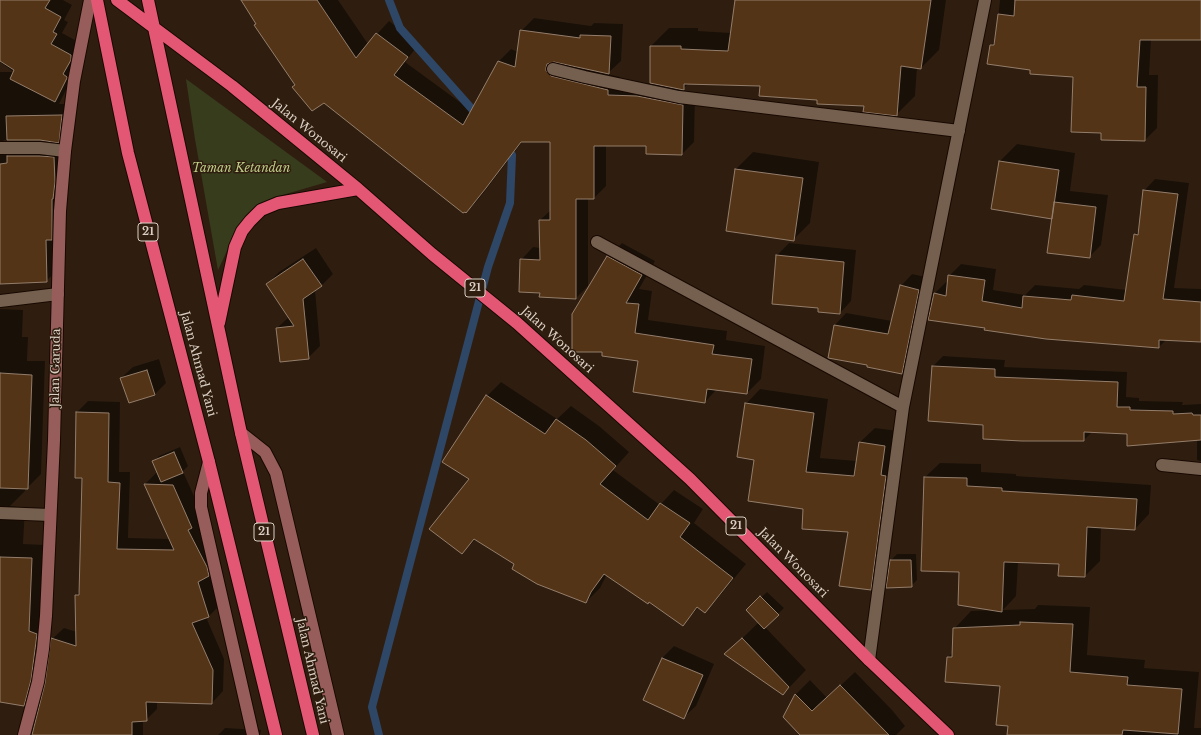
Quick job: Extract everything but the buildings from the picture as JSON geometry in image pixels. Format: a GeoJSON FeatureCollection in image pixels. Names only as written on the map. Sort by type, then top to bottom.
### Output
{"type":"FeatureCollection","features":[{"type":"Feature","properties":{"kind":"highway","name":"Jalan Ahmad Yani"},"geometry":{"type":"LineString","coordinates":[[96,0],[128,152],[209,462],[276,735]]}},
{"type":"Feature","properties":{"kind":"highway","name":"Jalan Wonosari"},"geometry":{"type":"LineString","coordinates":[[117,0],[232,86],[358,188],[432,254],[517,323],[690,479],[869,660],[948,735]]}},
{"type":"Feature","properties":{"kind":"highway","name":"Jalan Ahmad Yani"},"geometry":{"type":"LineString","coordinates":[[148,0],[241,433],[313,735]]}},
{"type":"Feature","properties":{"kind":"highway","name":"21"},"geometry":{"type":"LineString","coordinates":[[218,328],[235,247],[242,231],[261,210],[278,202],[358,188]]}},
{"type":"Feature","properties":{"kind":"street","name":"Jalan Garuda"},"geometry":{"type":"LineString","coordinates":[[24,735],[38,682],[43,649],[54,440],[60,211],[64,151],[74,81],[90,0]]}},
{"type":"Feature","properties":{"kind":"street"},"geometry":{"type":"LineString","coordinates":[[869,660],[903,407],[985,0]]}},
{"type":"Feature","properties":{"kind":"street"},"geometry":{"type":"LineString","coordinates":[[553,68],[585,77],[679,97],[959,131]]}},
{"type":"Feature","properties":{"kind":"street"},"geometry":{"type":"LineString","coordinates":[[0,148],[40,148],[64,151]]}},
{"type":"Feature","properties":{"kind":"street"},"geometry":{"type":"LineString","coordinates":[[597,242],[903,407]]}},
{"type":"Feature","properties":{"kind":"street"},"geometry":{"type":"LineString","coordinates":[[0,301],[58,294]]}},
{"type":"Feature","properties":{"kind":"street"},"geometry":{"type":"LineString","coordinates":[[241,433],[265,452],[276,473],[338,735]]}},
{"type":"Feature","properties":{"kind":"street"},"geometry":{"type":"LineString","coordinates":[[209,462],[201,493],[201,507],[254,735]]}},
{"type":"Feature","properties":{"kind":"street"},"geometry":{"type":"LineString","coordinates":[[1162,465],[1201,469]]}},
{"type":"Feature","properties":{"kind":"street"},"geometry":{"type":"LineString","coordinates":[[0,513],[50,516]]}},
{"type":"Feature","properties":{"kind":"green space","name":"Taman Ketandan"},"geometry":{"type":"Polygon","coordinates":[[[186,79],[327,182],[279,196],[256,206],[244,219],[218,270],[195,139],[186,79]]]}},
{"type":"Feature","properties":{"kind":"waterway"},"geometry":{"type":"LineString","coordinates":[[389,0],[400,28],[479,117]]}},
{"type":"Feature","properties":{"kind":"waterway"},"geometry":{"type":"LineString","coordinates":[[379,735],[372,707],[488,267],[510,203],[512,155],[505,147]]}}]}
